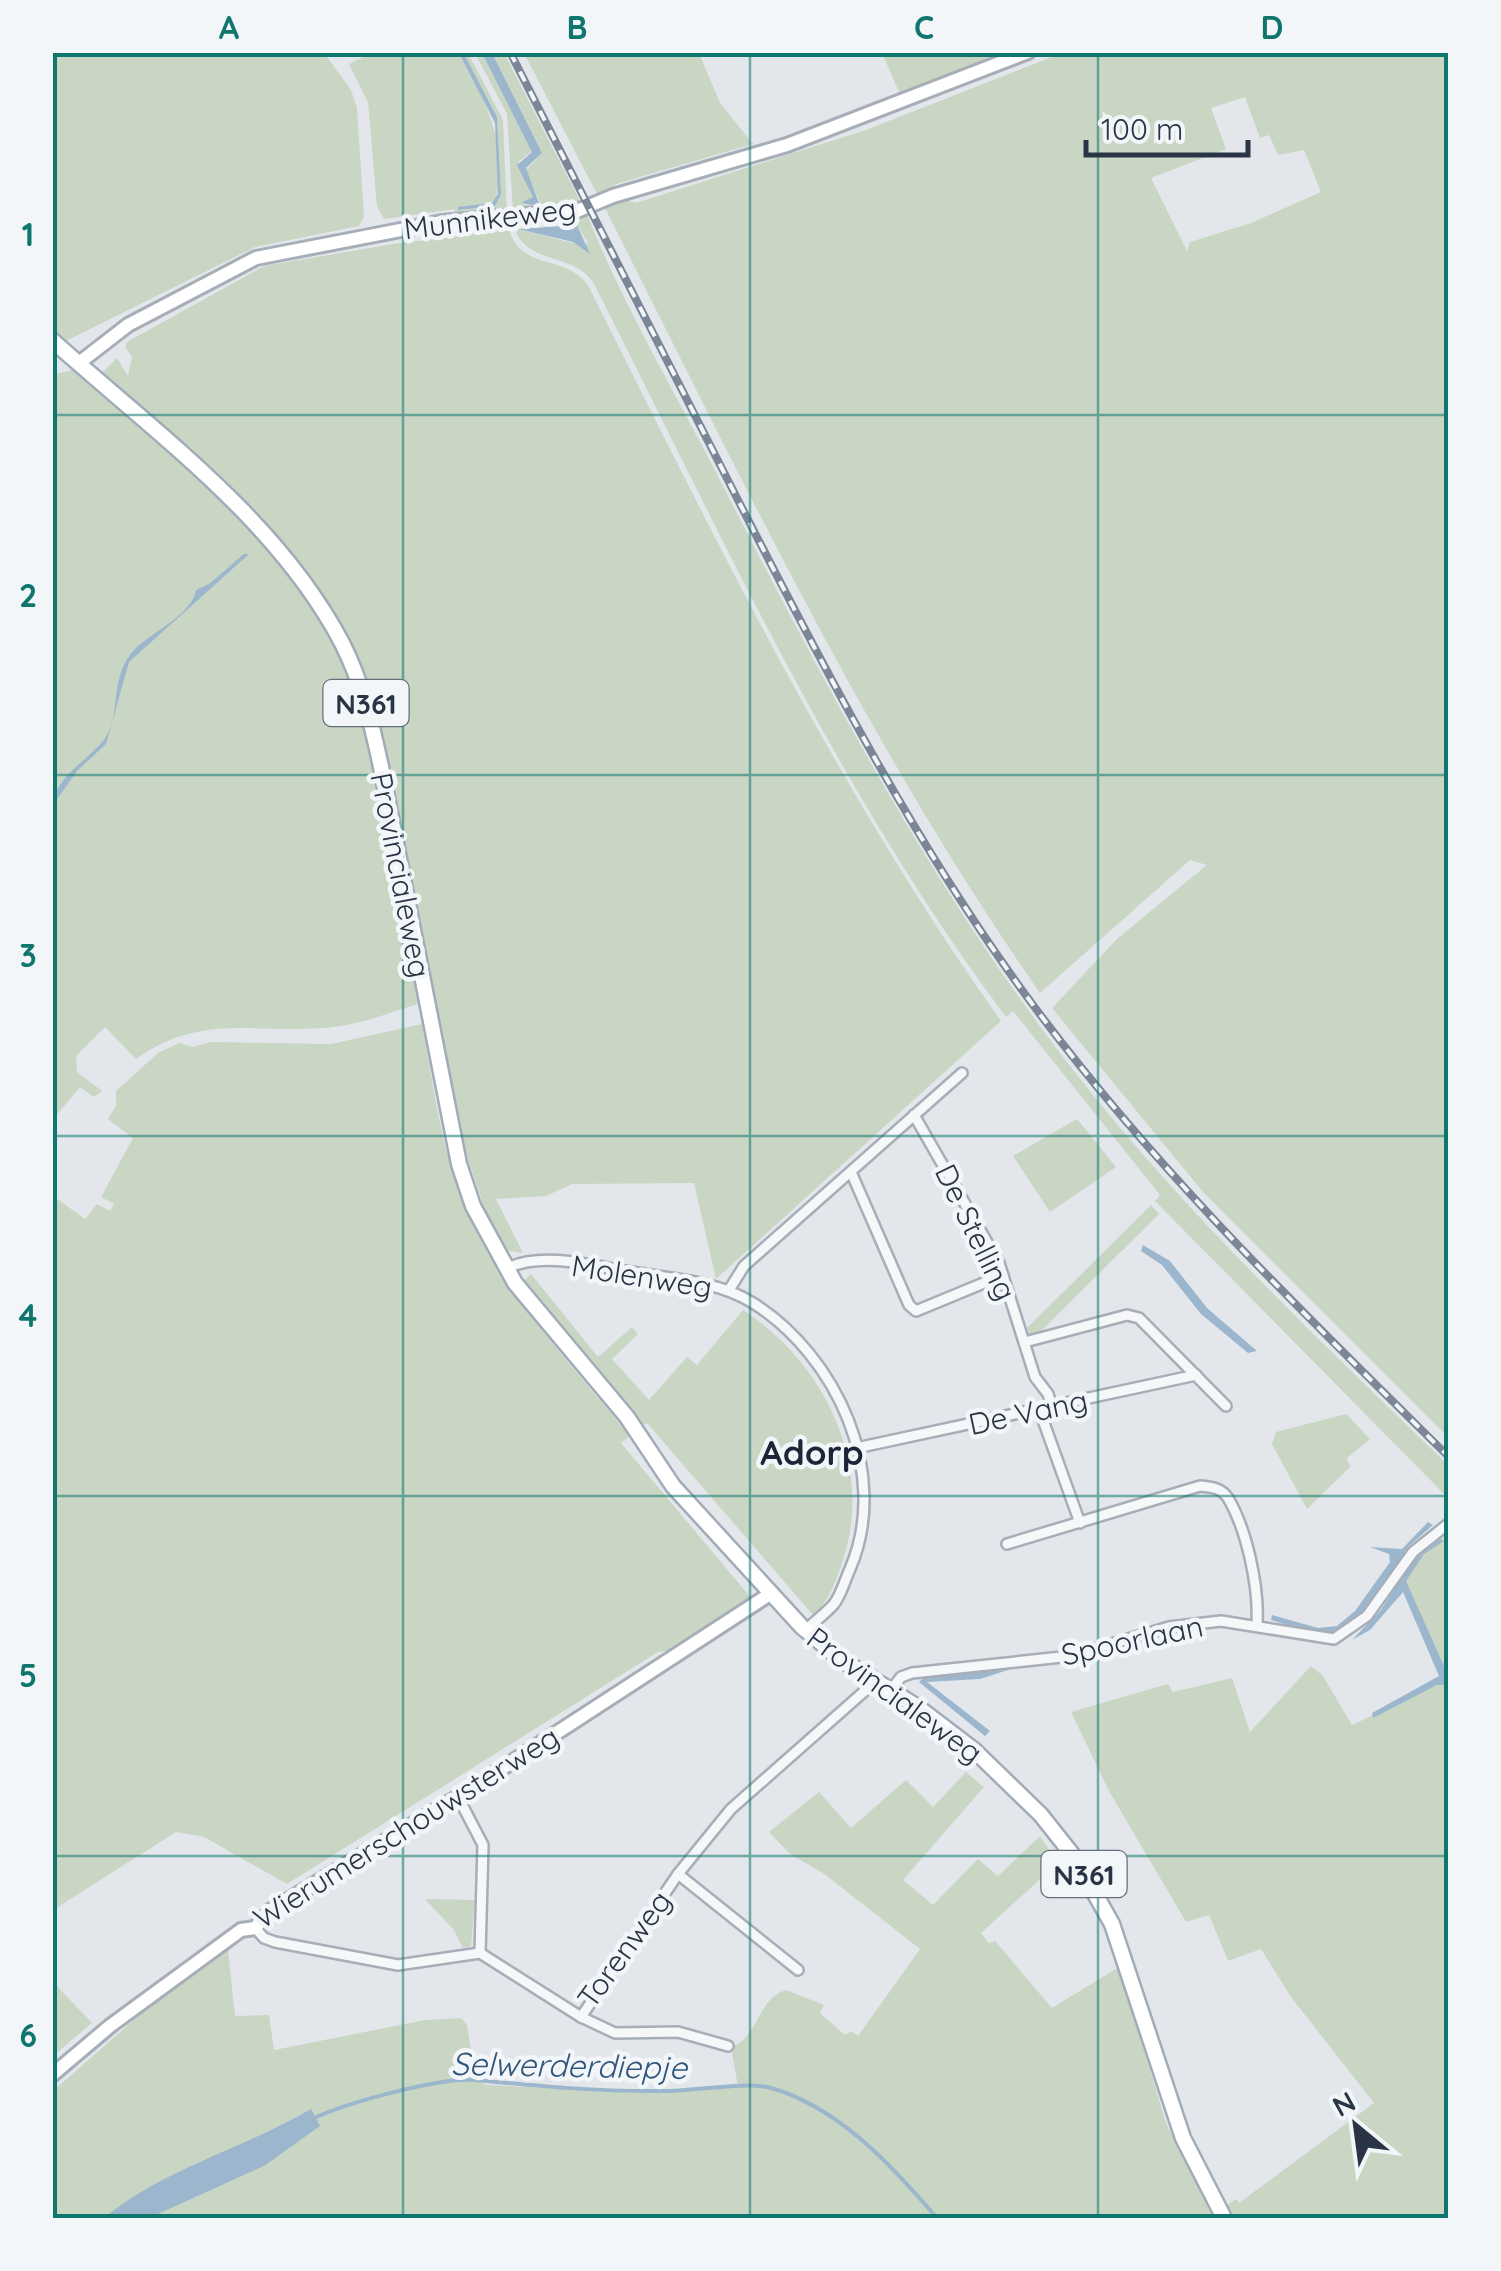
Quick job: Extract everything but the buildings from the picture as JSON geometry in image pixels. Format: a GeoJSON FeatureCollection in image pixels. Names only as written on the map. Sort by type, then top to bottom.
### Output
{"type":"FeatureCollection","features":[{"type":"Feature","properties":{"kind":"main road","name":"Provincialeweg"},"geometry":{"type":"LineString","coordinates":[[52,340],[259,529],[312,594],[343,645],[369,712],[382,767],[454,1146],[473,1206],[506,1269],[659,1451],[695,1506],[770,1594],[806,1630],[990,1764],[1041,1815],[1075,1858],[1112,1924],[1183,2138],[1224,2218]]}},
{"type":"Feature","properties":{"kind":"street","name":"Munnikeweg"},"geometry":{"type":"LineString","coordinates":[[78,363],[128,325],[256,258],[442,222],[577,211],[613,196],[804,139],[1028,52]]}},
{"type":"Feature","properties":{"kind":"street"},"geometry":{"type":"LineString","coordinates":[[729,1290],[744,1266],[962,1072]]}},
{"type":"Feature","properties":{"kind":"street","name":"De Stelling"},"geometry":{"type":"LineString","coordinates":[[914,1115],[970,1206],[1003,1275],[1034,1377],[1048,1394],[1052,1407]]}},
{"type":"Feature","properties":{"kind":"street"},"geometry":{"type":"LineString","coordinates":[[851,1172],[909,1305],[916,1311],[1003,1275]]}},
{"type":"Feature","properties":{"kind":"street","name":"Molenweg"},"geometry":{"type":"LineString","coordinates":[[506,1269],[529,1261],[580,1264],[729,1290],[781,1324],[801,1348],[846,1413],[861,1448],[863,1516],[855,1558],[835,1603],[806,1630]]}},
{"type":"Feature","properties":{"kind":"street"},"geometry":{"type":"LineString","coordinates":[[1025,1342],[1128,1315],[1139,1318],[1226,1406]]}},
{"type":"Feature","properties":{"kind":"street","name":"De Vang"},"geometry":{"type":"LineString","coordinates":[[861,1448],[1196,1375]]}},
{"type":"Feature","properties":{"kind":"street"},"geometry":{"type":"LineString","coordinates":[[1039,1410],[1080,1523]]}},
{"type":"Feature","properties":{"kind":"street"},"geometry":{"type":"LineString","coordinates":[[1007,1544],[1200,1486],[1216,1487],[1227,1496],[1242,1536],[1258,1606],[1257,1624]]}},
{"type":"Feature","properties":{"kind":"street","name":"Spoorlaan"},"geometry":{"type":"LineString","coordinates":[[891,1690],[902,1677],[912,1673],[1072,1656],[1169,1627],[1222,1621],[1257,1624],[1321,1640],[1348,1633],[1367,1616],[1419,1547],[1448,1524]]}},
{"type":"Feature","properties":{"kind":"street","name":"Wierumerschouwsterweg"},"geometry":{"type":"LineString","coordinates":[[52,2075],[192,1963],[240,1930],[256,1928],[270,1911],[458,1798],[770,1594]]}},
{"type":"Feature","properties":{"kind":"street","name":"Torenweg"},"geometry":{"type":"LineString","coordinates":[[480,1953],[581,2017],[678,1874],[738,1802],[876,1681]]}},
{"type":"Feature","properties":{"kind":"street"},"geometry":{"type":"LineString","coordinates":[[256,1928],[264,1938],[275,1942],[377,1963],[398,1965],[480,1953],[483,1845],[458,1798]]}},
{"type":"Feature","properties":{"kind":"street"},"geometry":{"type":"LineString","coordinates":[[678,1874],[798,1970]]}},
{"type":"Feature","properties":{"kind":"street"},"geometry":{"type":"LineString","coordinates":[[581,2017],[615,2033],[678,2032],[728,2046]]}},
{"type":"Feature","properties":{"kind":"green space"},"geometry":{"type":"Polygon","coordinates":[[[52,53],[324,53],[351,90],[357,108],[364,217],[359,226],[255,247],[64,342],[52,332],[52,53]]]}},
{"type":"Feature","properties":{"kind":"green space"},"geometry":{"type":"Polygon","coordinates":[[[372,53],[459,53],[485,105],[499,155],[497,117],[463,53],[468,53],[503,120],[507,213],[456,216],[454,209],[384,219],[377,206],[368,102],[349,64],[372,53]],[[500,169],[495,201],[459,210],[495,206],[501,194],[500,169]]]}},
{"type":"Feature","properties":{"kind":"green space"},"geometry":{"type":"Polygon","coordinates":[[[475,53],[482,53],[532,151],[518,162],[533,197],[521,204],[541,205],[526,170],[542,153],[492,53],[504,53],[581,203],[513,213],[507,114],[475,53]]]}},
{"type":"Feature","properties":{"kind":"green space"},"geometry":{"type":"Polygon","coordinates":[[[524,53],[699,53],[720,103],[753,144],[616,184],[598,196],[524,53]]]}},
{"type":"Feature","properties":{"kind":"green space"},"geometry":{"type":"Polygon","coordinates":[[[882,53],[1009,53],[900,94],[882,53]]]}},
{"type":"Feature","properties":{"kind":"green space"},"geometry":{"type":"Polygon","coordinates":[[[1062,53],[1448,53],[1448,1437],[1203,1192],[1052,1008],[1118,938],[1207,865],[1190,860],[1040,993],[977,899],[862,705],[755,506],[603,204],[620,198],[636,203],[866,130],[1062,53]],[[1245,97],[1211,108],[1226,149],[1151,178],[1187,251],[1190,242],[1251,223],[1321,192],[1304,150],[1278,155],[1269,135],[1260,138],[1245,97]]]}},
{"type":"Feature","properties":{"kind":"green space"},"geometry":{"type":"Polygon","coordinates":[[[586,212],[634,316],[804,642],[888,793],[979,940],[1081,1080],[1167,1182],[1258,1278],[1448,1465],[1448,1498],[1155,1201],[1160,1195],[1013,1011],[1006,1017],[945,931],[888,842],[784,659],[593,282],[574,267],[532,250],[516,233],[518,229],[580,245],[588,243],[577,225],[586,212]]]}},
{"type":"Feature","properties":{"kind":"green space"},"geometry":{"type":"Polygon","coordinates":[[[509,230],[524,252],[568,269],[588,285],[731,568],[831,753],[941,934],[1001,1021],[716,1279],[694,1183],[572,1184],[546,1196],[496,1199],[523,1253],[505,1250],[488,1219],[461,1139],[390,781],[352,649],[306,576],[101,374],[117,358],[128,376],[132,357],[125,347],[127,342],[264,266],[393,244],[509,230]]]}},
{"type":"Feature","properties":{"kind":"green space"},"geometry":{"type":"Polygon","coordinates":[[[72,370],[241,517],[298,584],[322,622],[343,664],[373,758],[418,1004],[335,1027],[204,1031],[159,1045],[136,1059],[105,1027],[76,1056],[77,1072],[102,1091],[94,1097],[80,1087],[53,1119],[52,375],[72,370]]]}},
{"type":"Feature","properties":{"kind":"green space"},"geometry":{"type":"Polygon","coordinates":[[[422,1024],[448,1155],[476,1231],[514,1293],[630,1436],[621,1443],[752,1599],[676,1650],[658,1652],[287,1884],[204,1837],[176,1832],[53,1910],[52,1195],[85,1219],[97,1204],[110,1211],[114,1204],[101,1197],[133,1138],[108,1119],[116,1106],[116,1091],[158,1053],[179,1043],[193,1047],[211,1042],[331,1044],[422,1024]]]}},
{"type":"Feature","properties":{"kind":"green space"},"geometry":{"type":"Polygon","coordinates":[[[1077,1119],[1116,1167],[1050,1212],[1013,1156],[1077,1119]]]}},
{"type":"Feature","properties":{"kind":"green space"},"geometry":{"type":"Polygon","coordinates":[[[1151,1205],[1159,1214],[1032,1340],[1027,1328],[1151,1205]]]}},
{"type":"Feature","properties":{"kind":"green space"},"geometry":{"type":"Polygon","coordinates":[[[531,1274],[598,1357],[632,1327],[638,1334],[612,1359],[649,1400],[687,1357],[697,1365],[743,1310],[798,1359],[820,1388],[836,1421],[847,1455],[852,1491],[851,1527],[842,1563],[819,1610],[813,1615],[647,1423],[641,1426],[523,1282],[531,1274]]]}},
{"type":"Feature","properties":{"kind":"green space"},"geometry":{"type":"Polygon","coordinates":[[[1346,1414],[1370,1439],[1346,1459],[1351,1466],[1307,1509],[1272,1444],[1276,1432],[1346,1414]]]}},
{"type":"Feature","properties":{"kind":"green space"},"geometry":{"type":"Polygon","coordinates":[[[1448,1534],[1448,1675],[1405,1581],[1424,1554],[1448,1534]]]}},
{"type":"Feature","properties":{"kind":"green space"},"geometry":{"type":"Polygon","coordinates":[[[1311,1666],[1323,1676],[1352,1725],[1437,1685],[1448,1685],[1448,2218],[1236,2218],[1227,2205],[1236,2199],[1239,2203],[1374,2103],[1291,1997],[1261,1949],[1228,1961],[1209,1915],[1186,1922],[1109,1791],[1071,1712],[1168,1684],[1173,1692],[1232,1678],[1250,1732],[1311,1666]]]}},
{"type":"Feature","properties":{"kind":"green space"},"geometry":{"type":"Polygon","coordinates":[[[966,1772],[984,1787],[903,1880],[933,1905],[978,1859],[998,1876],[1040,1836],[1058,1863],[981,1933],[989,1943],[995,1941],[1052,2008],[1119,1967],[1166,2123],[1214,2218],[53,2218],[53,2091],[143,2012],[228,1950],[235,2016],[269,2015],[274,2050],[425,2020],[461,2018],[467,2025],[476,2080],[487,2085],[616,2091],[738,2087],[731,2047],[747,2035],[769,2001],[786,1990],[824,2005],[820,2013],[845,2035],[851,2031],[858,2036],[920,1949],[823,1873],[790,1854],[769,1832],[819,1792],[851,1828],[906,1780],[933,1807],[966,1772]]]}},
{"type":"Feature","properties":{"kind":"green space"},"geometry":{"type":"Polygon","coordinates":[[[425,1899],[475,1900],[471,1946],[463,1948],[454,1930],[425,1899]]]}},
{"type":"Feature","properties":{"kind":"green space"},"geometry":{"type":"Polygon","coordinates":[[[53,1982],[92,2023],[52,2056],[53,1982]]]}},
{"type":"Feature","properties":{"kind":"water"},"geometry":{"type":"Polygon","coordinates":[[[463,52],[497,117],[501,194],[495,206],[458,210],[492,203],[498,194],[495,123],[459,53],[463,52]]]}},
{"type":"Feature","properties":{"kind":"water"},"geometry":{"type":"Polygon","coordinates":[[[482,53],[492,53],[542,153],[526,168],[540,206],[521,203],[533,197],[517,165],[532,152],[482,53]]]}},
{"type":"Feature","properties":{"kind":"water"},"geometry":{"type":"Polygon","coordinates":[[[577,225],[590,254],[573,242],[518,229],[577,225]]]}},
{"type":"Feature","properties":{"kind":"water"},"geometry":{"type":"Polygon","coordinates":[[[249,554],[129,662],[106,744],[77,771],[53,805],[66,777],[104,740],[110,729],[118,682],[128,658],[188,606],[196,590],[249,554]]]}},
{"type":"Feature","properties":{"kind":"water"},"geometry":{"type":"Polygon","coordinates":[[[1143,1245],[1170,1261],[1207,1308],[1257,1351],[1248,1353],[1201,1314],[1162,1265],[1141,1251],[1143,1245]]]}},
{"type":"Feature","properties":{"kind":"water"},"geometry":{"type":"Polygon","coordinates":[[[1428,1522],[1433,1525],[1409,1546],[1363,1612],[1338,1632],[1320,1635],[1271,1620],[1272,1615],[1318,1628],[1337,1626],[1355,1611],[1390,1562],[1389,1554],[1370,1547],[1402,1549],[1428,1522]]]}},
{"type":"Feature","properties":{"kind":"water"},"geometry":{"type":"Polygon","coordinates":[[[1440,1539],[1444,1541],[1424,1554],[1406,1581],[1448,1675],[1448,1685],[1437,1685],[1373,1718],[1372,1713],[1439,1676],[1403,1592],[1370,1630],[1352,1640],[1380,1611],[1413,1561],[1440,1539]]]}},
{"type":"Feature","properties":{"kind":"water"},"geometry":{"type":"Polygon","coordinates":[[[1008,1670],[980,1679],[927,1682],[990,1731],[985,1736],[919,1682],[925,1676],[1008,1670]]]}},
{"type":"Feature","properties":{"kind":"water"},"geometry":{"type":"Polygon","coordinates":[[[311,2109],[320,2126],[264,2166],[149,2218],[104,2218],[178,2172],[311,2109]]]}},
{"type":"Feature","properties":{"kind":"waterway","name":"Selwerderdiepje"},"geometry":{"type":"LineString","coordinates":[[312,2119],[393,2092],[459,2080],[641,2091],[761,2086],[796,2097],[842,2124],[883,2159],[937,2218]]}},
{"type":"Feature","properties":{"kind":"railway"},"geometry":{"type":"LineString","coordinates":[[510,52],[837,690],[906,813],[981,932],[1070,1053],[1172,1174],[1280,1289],[1448,1456]]}},
{"type":"Feature","properties":{"kind":"district","name":"Adorp"},"geometry":{"type":"Point","coordinates":[812,1452]}}]}
